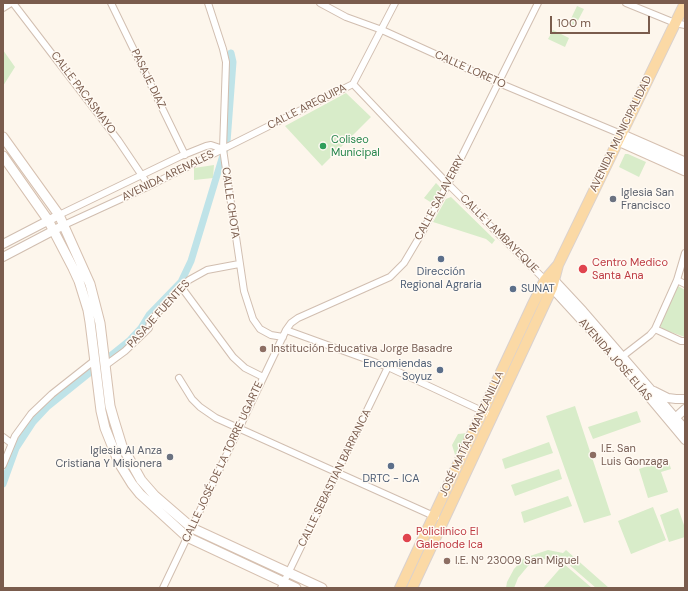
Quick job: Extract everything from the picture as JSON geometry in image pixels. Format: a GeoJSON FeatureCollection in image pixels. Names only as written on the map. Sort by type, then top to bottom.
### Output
{"type":"FeatureCollection","features":[{"type":"Feature","properties":{"kind":"main road","name":"AVENIDA MUNICIPALIDAD"},"geometry":{"type":"LineString","coordinates":[[551,283],[558,265],[619,138],[680,24],[685,3]]}},
{"type":"Feature","properties":{"kind":"main road"},"geometry":{"type":"LineString","coordinates":[[3,137],[59,215],[85,270],[94,295],[100,323],[110,406],[114,420],[120,440],[134,468],[148,488],[192,528],[322,588]]}},
{"type":"Feature","properties":{"kind":"main road"},"geometry":{"type":"LineString","coordinates":[[619,138],[685,162]]}},
{"type":"Feature","properties":{"kind":"main road"},"geometry":{"type":"LineString","coordinates":[[619,138],[685,171]]}},
{"type":"Feature","properties":{"kind":"main road"},"geometry":{"type":"LineString","coordinates":[[3,156],[54,230],[73,268],[83,293],[90,322],[101,411],[109,440],[119,463],[132,484],[140,494],[187,538],[283,585],[296,588]]}},
{"type":"Feature","properties":{"kind":"main road","name":"JOSÉ MATÍAS MANZANILLA"},"geometry":{"type":"LineString","coordinates":[[400,588],[483,411],[551,283]]}},
{"type":"Feature","properties":{"kind":"main road","name":"JOSÉ MATÍAS MANZANILLA"},"geometry":{"type":"LineString","coordinates":[[412,588],[493,416],[551,283]]}},
{"type":"Feature","properties":{"kind":"street"},"geometry":{"type":"LineString","coordinates":[[3,8],[12,3]]}},
{"type":"Feature","properties":{"kind":"street","name":"CALLE PACASMAYO"},"geometry":{"type":"LineString","coordinates":[[12,3],[84,95],[149,186]]}},
{"type":"Feature","properties":{"kind":"street","name":"PASAJE DIAZ"},"geometry":{"type":"LineString","coordinates":[[111,3],[185,154]]}},
{"type":"Feature","properties":{"kind":"street","name":"CALLE CHOTA"},"geometry":{"type":"LineString","coordinates":[[208,3],[226,62],[223,149],[244,291],[253,319],[260,329],[271,335],[283,336]]}},
{"type":"Feature","properties":{"kind":"street","name":"CALLE LORETO"},"geometry":{"type":"LineString","coordinates":[[320,3],[619,138]]}},
{"type":"Feature","properties":{"kind":"street","name":"CALLE AREQUIPA"},"geometry":{"type":"LineString","coordinates":[[223,149],[353,84],[395,3]]}},
{"type":"Feature","properties":{"kind":"street","name":"CALLE SALAVERRY"},"geometry":{"type":"LineString","coordinates":[[283,336],[291,323],[298,318],[390,277],[404,263],[448,184],[538,3]]}},
{"type":"Feature","properties":{"kind":"street"},"geometry":{"type":"LineString","coordinates":[[626,3],[680,24]]}},
{"type":"Feature","properties":{"kind":"street","name":"CALLE LAMBAYEQUE"},"geometry":{"type":"LineString","coordinates":[[353,84],[448,184],[551,283]]}},
{"type":"Feature","properties":{"kind":"street","name":"AVENIDA ARENALES"},"geometry":{"type":"LineString","coordinates":[[3,244],[48,220],[185,154],[206,146],[223,149]]}},
{"type":"Feature","properties":{"kind":"street","name":"AVENIDA ARENALES"},"geometry":{"type":"LineString","coordinates":[[3,257],[64,225],[149,186],[223,149]]}},
{"type":"Feature","properties":{"kind":"street"},"geometry":{"type":"LineString","coordinates":[[620,358],[650,335],[655,329],[677,280],[685,253]]}},
{"type":"Feature","properties":{"kind":"street","name":"PASAJE FUENTES"},"geometry":{"type":"LineString","coordinates":[[106,365],[125,351],[149,328],[150,321],[189,280],[207,270],[239,264]]}},
{"type":"Feature","properties":{"kind":"street"},"geometry":{"type":"LineString","coordinates":[[677,280],[685,284]]}},
{"type":"Feature","properties":{"kind":"street","name":"AVENIDA JOSÉ ELÍAS"},"geometry":{"type":"LineString","coordinates":[[551,283],[620,358],[649,387],[685,440]]}},
{"type":"Feature","properties":{"kind":"street"},"geometry":{"type":"LineString","coordinates":[[182,288],[233,357],[245,368],[263,377]]}},
{"type":"Feature","properties":{"kind":"street"},"geometry":{"type":"LineString","coordinates":[[655,329],[680,341],[685,341]]}},
{"type":"Feature","properties":{"kind":"street"},"geometry":{"type":"LineString","coordinates":[[286,330],[388,367],[493,416]]}},
{"type":"Feature","properties":{"kind":"street","name":"CALLE JOSÉ DE LA TORRE UGARTE"},"geometry":{"type":"LineString","coordinates":[[163,588],[283,336]]}},
{"type":"Feature","properties":{"kind":"street","name":"AVENIDA JOSÉ ELÍAS"},"geometry":{"type":"LineString","coordinates":[[620,358],[673,421],[685,429]]}},
{"type":"Feature","properties":{"kind":"street"},"geometry":{"type":"LineString","coordinates":[[3,465],[11,443],[31,414],[42,402],[95,360]]}},
{"type":"Feature","properties":{"kind":"street","name":"CALLE SEBASTIAN BARRANCA"},"geometry":{"type":"LineString","coordinates":[[283,585],[388,367]]}},
{"type":"Feature","properties":{"kind":"street"},"geometry":{"type":"LineString","coordinates":[[179,378],[192,399],[200,407],[216,418],[444,520]]}},
{"type":"Feature","properties":{"kind":"street"},"geometry":{"type":"LineString","coordinates":[[649,387],[668,398],[685,399]]}},
{"type":"Feature","properties":{"kind":"street"},"geometry":{"type":"LineString","coordinates":[[673,421],[685,409]]}},
{"type":"Feature","properties":{"kind":"street"},"geometry":{"type":"LineString","coordinates":[[3,437],[11,443]]}},
{"type":"Feature","properties":{"kind":"green space"},"geometry":{"type":"Polygon","coordinates":[[[577,6],[584,9],[574,28],[568,25],[577,6]]]}},
{"type":"Feature","properties":{"kind":"green space"},"geometry":{"type":"Polygon","coordinates":[[[553,30],[569,38],[565,47],[548,39],[553,30]]]}},
{"type":"Feature","properties":{"kind":"green space"},"geometry":{"type":"Polygon","coordinates":[[[3,50],[15,67],[3,86],[3,50]]]}},
{"type":"Feature","properties":{"kind":"green space","name":"Coliseo Municipal"},"geometry":{"type":"Polygon","coordinates":[[[346,93],[371,117],[322,166],[285,126],[346,93]]]}},
{"type":"Feature","properties":{"kind":"green space"},"geometry":{"type":"Polygon","coordinates":[[[625,154],[646,162],[639,177],[619,167],[625,154]]]}},
{"type":"Feature","properties":{"kind":"green space"},"geometry":{"type":"Polygon","coordinates":[[[214,165],[213,178],[194,180],[194,168],[214,165]]]}},
{"type":"Feature","properties":{"kind":"green space"},"geometry":{"type":"Polygon","coordinates":[[[436,183],[442,189],[435,205],[424,198],[436,183]]]}},
{"type":"Feature","properties":{"kind":"green space"},"geometry":{"type":"Polygon","coordinates":[[[451,197],[495,240],[492,244],[486,239],[433,222],[446,199],[451,197]]]}},
{"type":"Feature","properties":{"kind":"green space"},"geometry":{"type":"Polygon","coordinates":[[[678,286],[685,290],[685,337],[662,329],[659,324],[676,287],[678,286]]]}},
{"type":"Feature","properties":{"kind":"green space"},"geometry":{"type":"Polygon","coordinates":[[[575,406],[611,515],[584,523],[546,416],[575,406]]]}},
{"type":"Feature","properties":{"kind":"green space"},"geometry":{"type":"Polygon","coordinates":[[[637,411],[641,422],[593,439],[588,427],[637,411]]]}},
{"type":"Feature","properties":{"kind":"green space"},"geometry":{"type":"Polygon","coordinates":[[[468,433],[456,458],[452,445],[458,434],[468,433]]]}},
{"type":"Feature","properties":{"kind":"green space"},"geometry":{"type":"Polygon","coordinates":[[[549,442],[553,453],[505,469],[502,459],[549,442]]]}},
{"type":"Feature","properties":{"kind":"green space"},"geometry":{"type":"Polygon","coordinates":[[[668,459],[671,469],[661,472],[668,492],[648,498],[639,469],[668,459]]]}},
{"type":"Feature","properties":{"kind":"green space"},"geometry":{"type":"Polygon","coordinates":[[[559,469],[562,479],[515,496],[511,485],[559,469]]]}},
{"type":"Feature","properties":{"kind":"green space"},"geometry":{"type":"Polygon","coordinates":[[[568,496],[572,506],[524,523],[521,512],[568,496]]]}},
{"type":"Feature","properties":{"kind":"green space"},"geometry":{"type":"Polygon","coordinates":[[[653,507],[666,540],[631,554],[618,521],[653,507]]]}},
{"type":"Feature","properties":{"kind":"green space"},"geometry":{"type":"Polygon","coordinates":[[[678,508],[685,528],[685,537],[669,542],[660,515],[678,508]]]}},
{"type":"Feature","properties":{"kind":"green space"},"geometry":{"type":"Polygon","coordinates":[[[548,550],[563,553],[566,550],[609,588],[596,588],[566,562],[553,558],[538,560],[528,566],[518,578],[514,588],[506,588],[507,582],[514,569],[524,558],[548,550]]]}},
{"type":"Feature","properties":{"kind":"green space"},"geometry":{"type":"Polygon","coordinates":[[[564,564],[592,588],[543,588],[564,564]]]}},
{"type":"Feature","properties":{"kind":"waterway"},"geometry":{"type":"LineString","coordinates":[[3,484],[16,448],[33,422],[47,407],[129,341],[141,328],[149,315],[181,282],[191,261],[227,142],[233,62],[231,53]]}},
{"type":"Feature","properties":{"kind":"waterway"},"geometry":{"type":"LineString","coordinates":[[110,420],[113,434],[121,454],[137,480]]}},
{"type":"Feature","properties":{"kind":"place","name":"Coliseo Municipal"},"geometry":{"type":"Point","coordinates":[323,146]}},
{"type":"Feature","properties":{"kind":"place","name":"Iglesia San Francisco"},"geometry":{"type":"Point","coordinates":[613,199]}},
{"type":"Feature","properties":{"kind":"place","name":"Dirección Regional Agraria"},"geometry":{"type":"Point","coordinates":[441,259]}},
{"type":"Feature","properties":{"kind":"place","name":"Centro Medico Santa Ana"},"geometry":{"type":"Point","coordinates":[583,269]}},
{"type":"Feature","properties":{"kind":"place","name":"SUNAT"},"geometry":{"type":"Point","coordinates":[513,289]}},
{"type":"Feature","properties":{"kind":"place","name":"Institución Educativa Jorge Basadre"},"geometry":{"type":"Point","coordinates":[263,349]}},
{"type":"Feature","properties":{"kind":"place","name":"Encomiendas Soyuz"},"geometry":{"type":"Point","coordinates":[440,370]}},
{"type":"Feature","properties":{"kind":"place","name":"I.E. San Luis Gonzaga"},"geometry":{"type":"Point","coordinates":[593,455]}},
{"type":"Feature","properties":{"kind":"place","name":"Iglesia Al Anza Cristiana Y Misionera"},"geometry":{"type":"Point","coordinates":[170,457]}},
{"type":"Feature","properties":{"kind":"place","name":"DRTC - ICA"},"geometry":{"type":"Point","coordinates":[391,466]}},
{"type":"Feature","properties":{"kind":"place","name":"Policlinico El Galenode Ica"},"geometry":{"type":"Point","coordinates":[407,538]}},
{"type":"Feature","properties":{"kind":"place","name":"I.E. Nº 23009 San Miguel"},"geometry":{"type":"Point","coordinates":[447,561]}}]}
